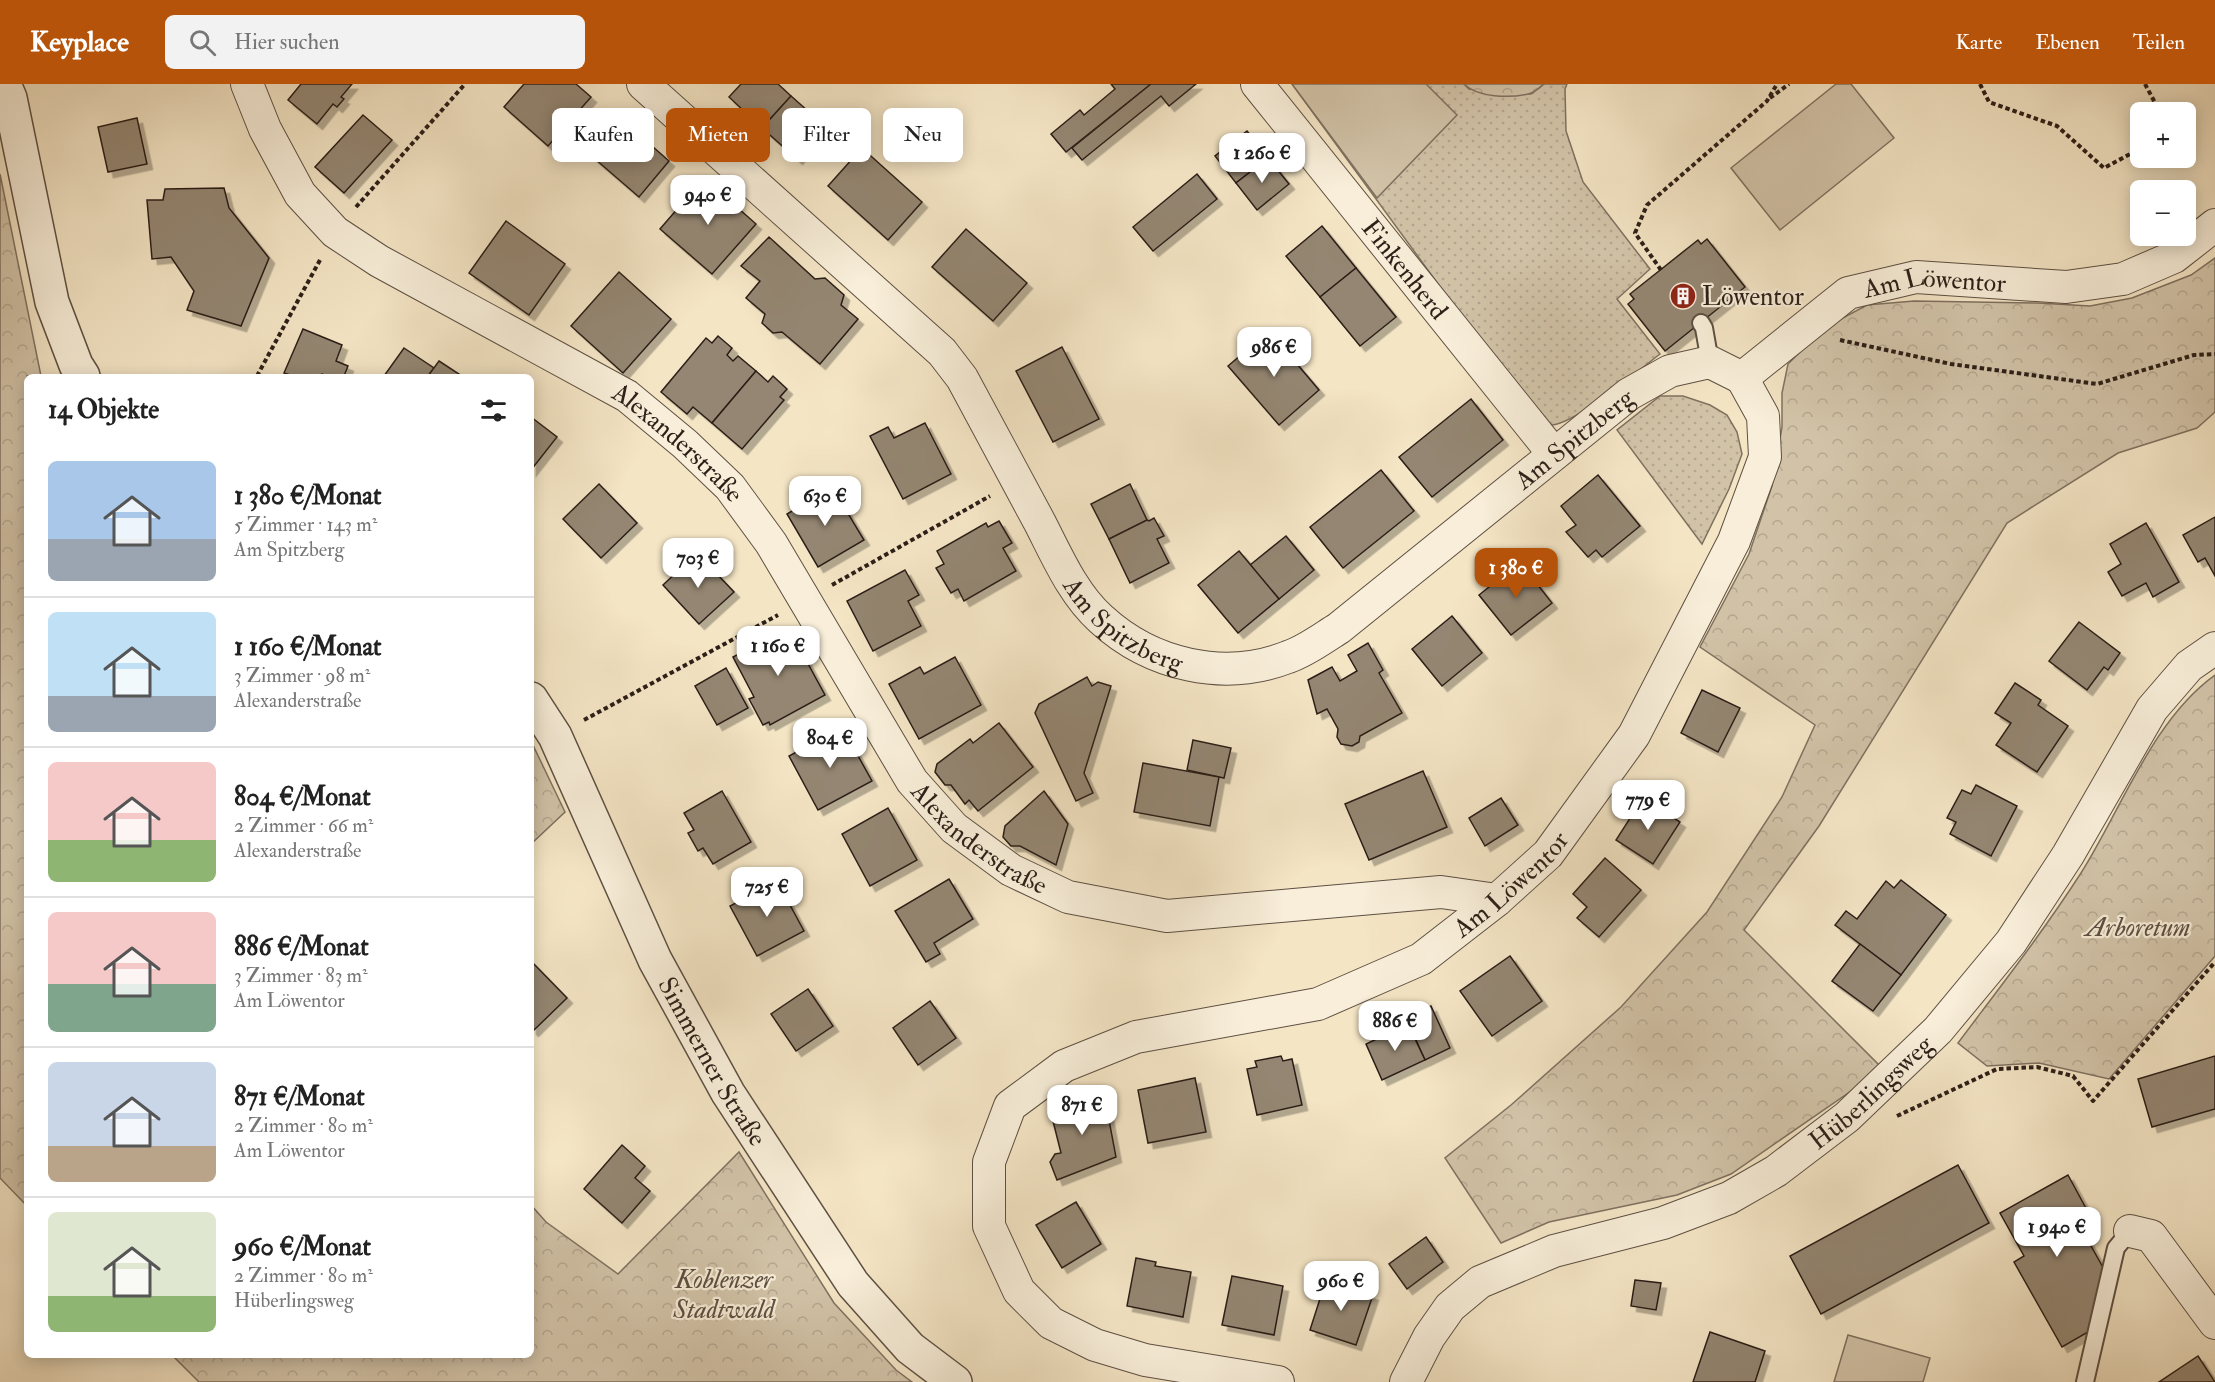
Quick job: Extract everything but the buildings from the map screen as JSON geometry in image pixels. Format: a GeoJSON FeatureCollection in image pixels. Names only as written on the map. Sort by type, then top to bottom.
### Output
{"type":"FeatureCollection","features":[{"type":"Feature","properties":{"kind":"street"},"geometry":{"type":"LineString","coordinates":[[4,84],[10,98],[52,302],[76,366],[82,374]]}},
{"type":"Feature","properties":{"kind":"street","name":"Alexanderstraße"},"geometry":{"type":"LineString","coordinates":[[247,84],[265,129],[300,194],[335,232],[379,261],[627,396],[685,444],[730,487],[771,543],[912,781],[954,828],[1011,870],[1068,897],[1167,916],[1441,892],[1497,900]]}},
{"type":"Feature","properties":{"kind":"street","name":"Am Spitzberg"},"geometry":{"type":"LineString","coordinates":[[643,84],[942,352],[962,378],[1071,582],[1100,619],[1132,644],[1170,660],[1207,668],[1245,669],[1289,657],[1340,628],[1553,453],[1629,394],[1670,371],[1710,362]]}},
{"type":"Feature","properties":{"kind":"street","name":"Finkenherd"},"geometry":{"type":"LineString","coordinates":[[1265,87],[1553,453]]}},
{"type":"Feature","properties":{"kind":"street","name":"Am Löwentor"},"geometry":{"type":"LineString","coordinates":[[1278,1382],[1144,1360],[1095,1345],[1051,1323],[1019,1291],[989,1226],[989,1162],[1010,1106],[1064,1066],[1136,1037],[1318,1004],[1421,959],[1497,900],[1548,854],[1634,735],[1734,541],[1765,457],[1763,416],[1742,378],[1848,293],[1916,276],[2066,287],[2123,279],[2174,257],[2215,225]]}},
{"type":"Feature","properties":{"kind":"street"},"geometry":{"type":"LineString","coordinates":[[1710,362],[1742,378]]}},
{"type":"Feature","properties":{"kind":"street","name":"Hüberlingsweg"},"geometry":{"type":"LineString","coordinates":[[1406,1382],[1429,1337],[1450,1307],[1480,1282],[1554,1251],[1663,1223],[1729,1198],[1776,1171],[1847,1117],[1938,1030],[2011,942],[2068,855],[2152,709],[2189,666],[2215,648]]}},
{"type":"Feature","properties":{"kind":"street","name":"Simmerner Straße"},"geometry":{"type":"LineString","coordinates":[[534,704],[555,736],[655,960],[728,1093],[853,1284],[910,1348],[956,1382]]}},
{"type":"Feature","properties":{"kind":"street"},"geometry":{"type":"LineString","coordinates":[[2130,1231],[2151,1236],[2215,1323]]}},
{"type":"Feature","properties":{"kind":"lane"},"geometry":{"type":"LineString","coordinates":[[1701,323],[1710,362]]}},
{"type":"Feature","properties":{"kind":"lane"},"geometry":{"type":"LineString","coordinates":[[2085,1382],[2116,1248],[2130,1231]]}},
{"type":"Feature","properties":{"kind":"path"},"geometry":{"type":"LineString","coordinates":[[1767,101],[1777,84]]}},
{"type":"Feature","properties":{"kind":"path"},"geometry":{"type":"LineString","coordinates":[[1661,270],[1635,233],[1647,205],[1789,84]]}},
{"type":"Feature","properties":{"kind":"path"},"geometry":{"type":"LineString","coordinates":[[1980,84],[1989,102],[2058,126],[2104,168],[2130,154]]}},
{"type":"Feature","properties":{"kind":"path"},"geometry":{"type":"LineString","coordinates":[[2145,84],[2155,102]]}},
{"type":"Feature","properties":{"kind":"path"},"geometry":{"type":"LineString","coordinates":[[1802,330],[1867,348],[1951,364],[2097,384],[2194,355],[2215,354]]}},
{"type":"Feature","properties":{"kind":"path"},"geometry":{"type":"LineString","coordinates":[[602,711],[1017,481]]}},
{"type":"Feature","properties":{"kind":"path"},"geometry":{"type":"LineString","coordinates":[[1893,1119],[1997,1069],[2037,1067],[2073,1076],[2093,1101],[2215,962]]}},
{"type":"Feature","properties":{"kind":"green space"},"geometry":{"type":"Polygon","coordinates":[[[1292,84],[1464,84],[1469,89],[1531,94],[1544,84],[1567,84],[1565,89],[1566,131],[1583,182],[1650,269],[1617,299],[1660,354],[1576,416],[1552,425],[1536,418],[1292,84]]]}},
{"type":"Feature","properties":{"kind":"green space"},"geometry":{"type":"Polygon","coordinates":[[[1292,84],[1426,84],[1457,115],[1377,198],[1292,84]]]}},
{"type":"Feature","properties":{"kind":"green space"},"geometry":{"type":"Polygon","coordinates":[[[1464,84],[1544,84],[1530,93],[1504,96],[1477,92],[1464,84]]]}},
{"type":"Feature","properties":{"kind":"green space"},"geometry":{"type":"Polygon","coordinates":[[[1836,84],[1851,84],[1894,138],[1780,230],[1731,168],[1836,84]]]}},
{"type":"Feature","properties":{"kind":"green space"},"geometry":{"type":"Polygon","coordinates":[[[0,174],[41,374],[24,374],[24,1203],[0,1178],[0,174]]]}},
{"type":"Feature","properties":{"kind":"green space"},"geometry":{"type":"Polygon","coordinates":[[[2215,258],[2215,412],[2197,428],[2118,453],[2007,523],[1819,826],[1744,930],[1883,1069],[1731,1174],[1677,1195],[1549,1222],[1501,1243],[1445,1158],[1511,1105],[1621,1007],[1707,912],[1782,797],[1815,725],[1700,647],[1749,554],[1772,486],[1782,427],[1782,393],[1788,364],[1824,328],[1867,305],[1914,301],[2090,306],[2132,298],[2191,275],[2215,258]]]}},
{"type":"Feature","properties":{"kind":"green space"},"geometry":{"type":"Polygon","coordinates":[[[1660,396],[1683,396],[1710,405],[1727,415],[1737,432],[1742,454],[1729,489],[1702,544],[1617,430],[1660,396]]]}},
{"type":"Feature","properties":{"kind":"green space","name":"Arboretum"},"geometry":{"type":"Polygon","coordinates":[[[2215,675],[2215,956],[2109,1079],[2039,1063],[1987,1066],[1958,1043],[2067,895],[2156,740],[2193,694],[2215,675]]]}},
{"type":"Feature","properties":{"kind":"green space"},"geometry":{"type":"Polygon","coordinates":[[[534,747],[565,812],[534,841],[534,747]]]}},
{"type":"Feature","properties":{"kind":"green space","name":"Koblenzer Stadtwald"},"geometry":{"type":"Polygon","coordinates":[[[739,1152],[834,1303],[896,1370],[912,1382],[199,1382],[175,1358],[534,1358],[534,1208],[546,1222],[618,1274],[739,1152]]]}},
{"type":"Feature","properties":{"kind":"green space"},"geometry":{"type":"Polygon","coordinates":[[[1848,1335],[1930,1358],[1923,1382],[1834,1382],[1848,1335]]]}},
{"type":"Feature","properties":{"kind":"place","name":"Löwentor"},"geometry":{"type":"Point","coordinates":[1683,296]}}]}
